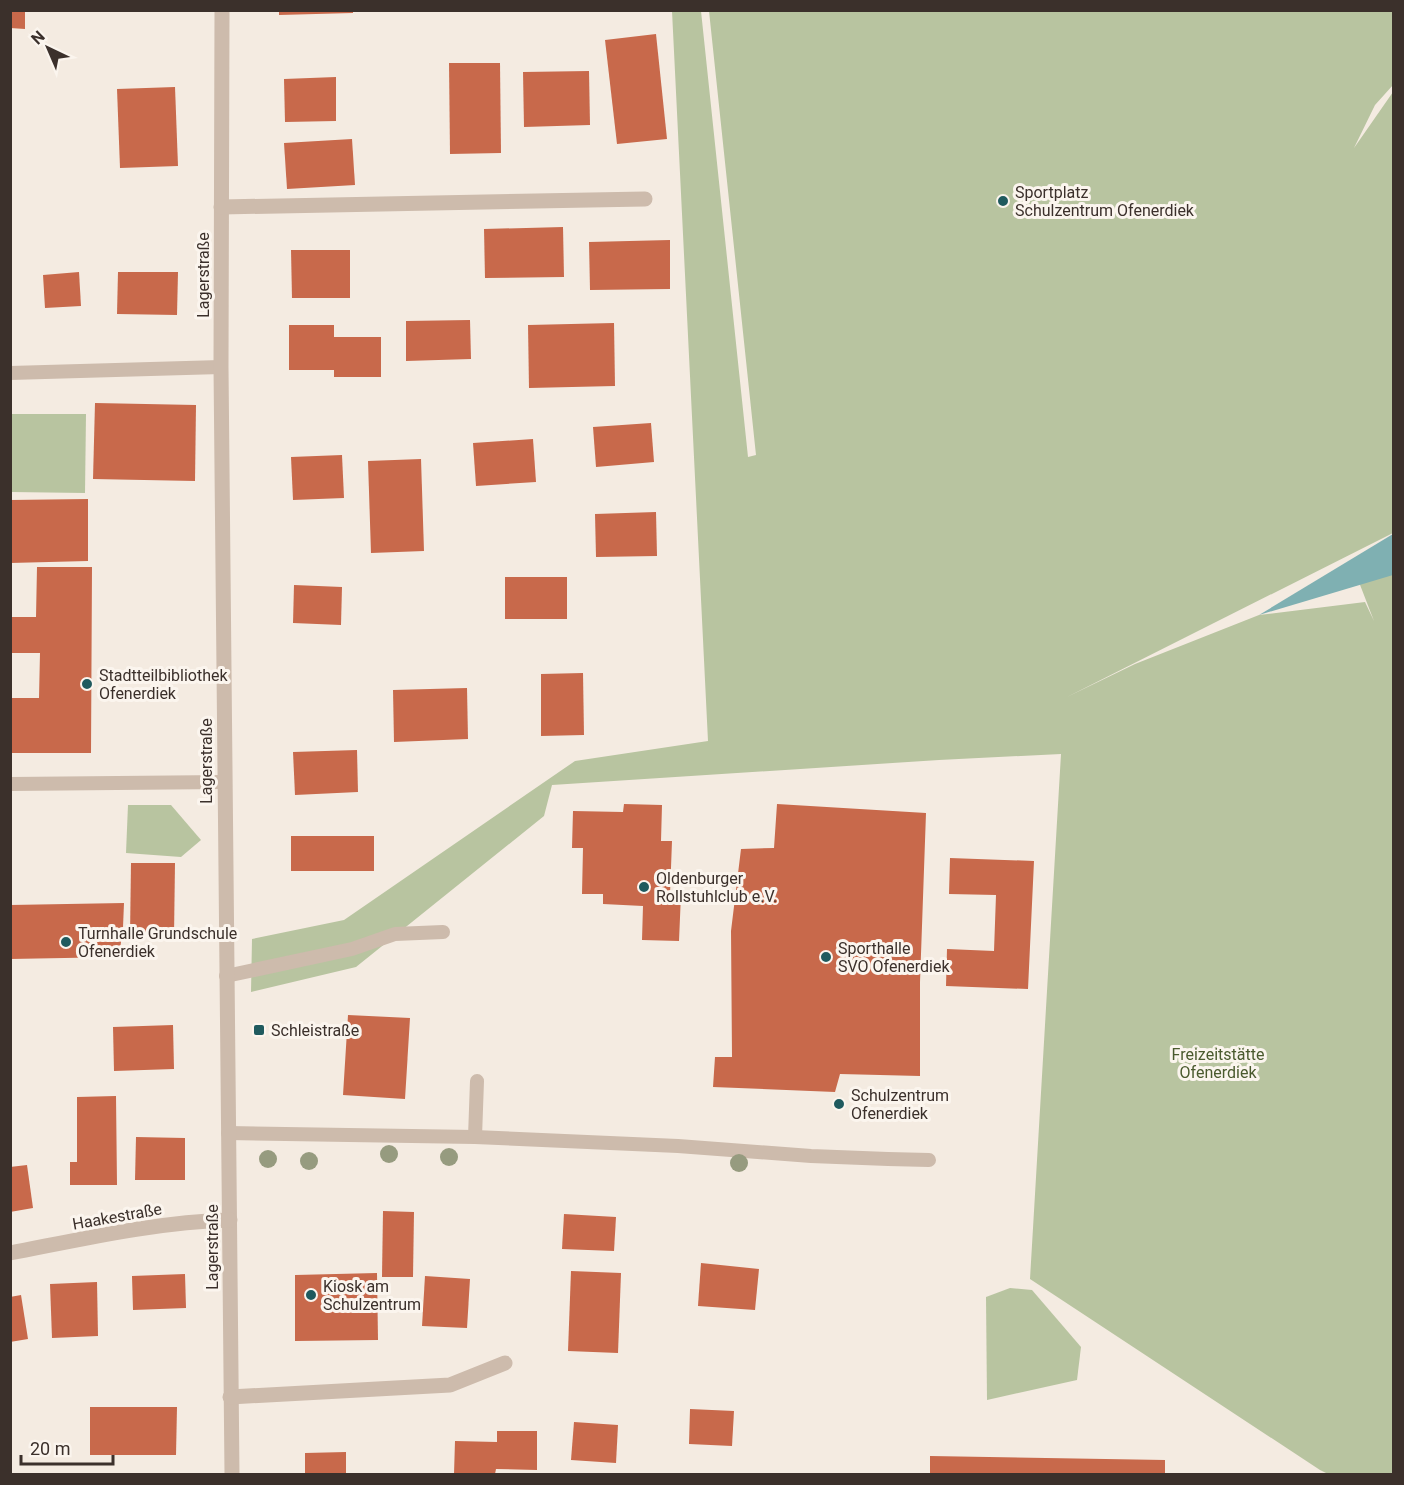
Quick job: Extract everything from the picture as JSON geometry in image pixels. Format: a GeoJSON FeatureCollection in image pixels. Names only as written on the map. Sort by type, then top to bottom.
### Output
{"type":"FeatureCollection","features":[{"type":"Feature","properties":{"kind":"street","name":"Lagerstraße"},"geometry":{"type":"LineString","coordinates":[[222,10],[221,368],[232,1474]]}},
{"type":"Feature","properties":{"kind":"street"},"geometry":{"type":"LineString","coordinates":[[221,207],[645,199]]}},
{"type":"Feature","properties":{"kind":"street","name":"Haakestraße"},"geometry":{"type":"LineString","coordinates":[[10,1253],[140,1228],[230,1220]]}},
{"type":"Feature","properties":{"kind":"street"},"geometry":{"type":"LineString","coordinates":[[230,1397],[450,1384],[505,1363]]}},
{"type":"Feature","properties":{"kind":"lane"},"geometry":{"type":"LineString","coordinates":[[10,374],[221,368]]}},
{"type":"Feature","properties":{"kind":"lane"},"geometry":{"type":"LineString","coordinates":[[10,784],[224,782]]}},
{"type":"Feature","properties":{"kind":"lane"},"geometry":{"type":"LineString","coordinates":[[226,976],[352,949],[395,934],[443,932]]}},
{"type":"Feature","properties":{"kind":"lane"},"geometry":{"type":"LineString","coordinates":[[475,1137],[477,1081]]}},
{"type":"Feature","properties":{"kind":"lane"},"geometry":{"type":"LineString","coordinates":[[228,1133],[475,1137],[678,1146],[811,1156],[929,1160]]}},
{"type":"Feature","properties":{"kind":"green space","name":"Freizeitstätte Ofenerdiek"},"geometry":{"type":"Polygon","coordinates":[[[672,11],[701,11],[748,457],[756,455],[709,11],[1393,11],[1393,85],[1375,105],[1354,148],[1393,92],[1393,533],[1067,697],[1135,664],[1259,615],[1365,602],[1374,621],[1357,577],[1393,572],[1393,1474],[1328,1474],[1320,1470],[1030,1279],[1061,754],[552,785],[544,816],[356,967],[251,992],[252,939],[344,920],[575,761],[708,741],[672,11]]]}},
{"type":"Feature","properties":{"kind":"green space"},"geometry":{"type":"Polygon","coordinates":[[[11,414],[86,414],[85,493],[11,492],[11,414]]]}},
{"type":"Feature","properties":{"kind":"green space"},"geometry":{"type":"Polygon","coordinates":[[[128,805],[171,805],[201,840],[181,857],[126,853],[128,805]]]}},
{"type":"Feature","properties":{"kind":"green space"},"geometry":{"type":"Polygon","coordinates":[[[1010,1288],[1032,1290],[1081,1347],[1077,1380],[987,1400],[986,1297],[1010,1288]]]}},
{"type":"Feature","properties":{"kind":"water"},"geometry":{"type":"Polygon","coordinates":[[[1393,534],[1393,575],[1259,615],[1393,534]]]}},
{"type":"Feature","properties":{"kind":"building"},"geometry":{"type":"Polygon","coordinates":[[[10,10],[25,10],[25,29],[10,28],[10,10]]]}},
{"type":"Feature","properties":{"kind":"building"},"geometry":{"type":"Polygon","coordinates":[[[279,10],[353,10],[353,13],[279,15],[279,10]]]}},
{"type":"Feature","properties":{"kind":"building"},"geometry":{"type":"Polygon","coordinates":[[[656,34],[667,139],[617,144],[605,40],[656,34]]]}},
{"type":"Feature","properties":{"kind":"building"},"geometry":{"type":"Polygon","coordinates":[[[449,63],[500,63],[501,153],[450,154],[449,63]]]}},
{"type":"Feature","properties":{"kind":"building"},"geometry":{"type":"Polygon","coordinates":[[[589,71],[590,125],[524,127],[523,72],[589,71]]]}},
{"type":"Feature","properties":{"kind":"building"},"geometry":{"type":"Polygon","coordinates":[[[336,77],[336,121],[285,122],[284,79],[336,77]]]}},
{"type":"Feature","properties":{"kind":"building"},"geometry":{"type":"Polygon","coordinates":[[[175,87],[178,166],[120,168],[117,89],[175,87]]]}},
{"type":"Feature","properties":{"kind":"building"},"geometry":{"type":"Polygon","coordinates":[[[352,139],[355,185],[287,189],[284,143],[352,139]]]}},
{"type":"Feature","properties":{"kind":"building"},"geometry":{"type":"Polygon","coordinates":[[[563,227],[564,277],[485,278],[484,229],[563,227]]]}},
{"type":"Feature","properties":{"kind":"building"},"geometry":{"type":"Polygon","coordinates":[[[670,240],[670,289],[590,290],[589,242],[670,240]]]}},
{"type":"Feature","properties":{"kind":"building"},"geometry":{"type":"Polygon","coordinates":[[[291,250],[350,250],[350,298],[292,298],[291,250]]]}},
{"type":"Feature","properties":{"kind":"building"},"geometry":{"type":"Polygon","coordinates":[[[79,272],[81,306],[45,308],[43,275],[79,272]]]}},
{"type":"Feature","properties":{"kind":"building"},"geometry":{"type":"Polygon","coordinates":[[[118,272],[178,272],[177,315],[117,314],[118,272]]]}},
{"type":"Feature","properties":{"kind":"building"},"geometry":{"type":"Polygon","coordinates":[[[470,320],[471,359],[406,361],[406,321],[470,320]]]}},
{"type":"Feature","properties":{"kind":"building"},"geometry":{"type":"Polygon","coordinates":[[[614,323],[615,386],[529,388],[528,325],[614,323]]]}},
{"type":"Feature","properties":{"kind":"building"},"geometry":{"type":"Polygon","coordinates":[[[289,325],[334,325],[334,337],[381,337],[381,377],[334,377],[334,370],[289,370],[289,325]]]}},
{"type":"Feature","properties":{"kind":"building"},"geometry":{"type":"Polygon","coordinates":[[[95,403],[196,405],[195,481],[93,479],[95,403]]]}},
{"type":"Feature","properties":{"kind":"building"},"geometry":{"type":"Polygon","coordinates":[[[651,423],[654,462],[596,467],[593,427],[651,423]]]}},
{"type":"Feature","properties":{"kind":"building"},"geometry":{"type":"Polygon","coordinates":[[[533,439],[536,482],[476,486],[473,443],[533,439]]]}},
{"type":"Feature","properties":{"kind":"building"},"geometry":{"type":"Polygon","coordinates":[[[342,455],[344,498],[293,500],[291,457],[342,455]]]}},
{"type":"Feature","properties":{"kind":"building"},"geometry":{"type":"Polygon","coordinates":[[[421,459],[424,551],[371,553],[368,461],[421,459]]]}},
{"type":"Feature","properties":{"kind":"building"},"geometry":{"type":"Polygon","coordinates":[[[88,499],[88,561],[10,563],[10,500],[88,499]]]}},
{"type":"Feature","properties":{"kind":"building"},"geometry":{"type":"Polygon","coordinates":[[[656,512],[657,556],[596,557],[595,514],[656,512]]]}},
{"type":"Feature","properties":{"kind":"building"},"geometry":{"type":"Polygon","coordinates":[[[37,567],[92,567],[91,753],[10,753],[10,698],[39,698],[40,653],[10,653],[10,617],[36,617],[37,567]]]}},
{"type":"Feature","properties":{"kind":"building"},"geometry":{"type":"Polygon","coordinates":[[[505,577],[567,577],[567,619],[505,619],[505,577]]]}},
{"type":"Feature","properties":{"kind":"building"},"geometry":{"type":"Polygon","coordinates":[[[294,585],[342,587],[341,625],[293,623],[294,585]]]}},
{"type":"Feature","properties":{"kind":"building"},"geometry":{"type":"Polygon","coordinates":[[[583,673],[584,735],[541,736],[541,674],[583,673]]]}},
{"type":"Feature","properties":{"kind":"building"},"geometry":{"type":"Polygon","coordinates":[[[467,688],[468,739],[394,742],[393,690],[467,688]]]}},
{"type":"Feature","properties":{"kind":"building"},"geometry":{"type":"Polygon","coordinates":[[[357,750],[358,792],[295,795],[293,752],[357,750]]]}},
{"type":"Feature","properties":{"kind":"building"},"geometry":{"type":"Polygon","coordinates":[[[624,804],[662,805],[661,841],[672,841],[670,894],[681,894],[679,941],[642,940],[643,906],[603,904],[603,894],[582,894],[583,848],[572,848],[573,811],[623,812],[624,804]]]}},
{"type":"Feature","properties":{"kind":"building","name":"Sporthalle SVO Ofenerdiek"},"geometry":{"type":"Polygon","coordinates":[[[777,804],[926,813],[920,982],[920,1076],[840,1074],[835,1092],[713,1087],[715,1057],[732,1057],[731,931],[741,849],[774,848],[777,804]]]}},
{"type":"Feature","properties":{"kind":"building"},"geometry":{"type":"Polygon","coordinates":[[[291,836],[374,836],[374,871],[291,871],[291,836]]]}},
{"type":"Feature","properties":{"kind":"building"},"geometry":{"type":"Polygon","coordinates":[[[950,858],[1034,861],[1028,989],[946,986],[947,949],[994,951],[996,895],[949,894],[950,858]]]}},
{"type":"Feature","properties":{"kind":"building"},"geometry":{"type":"Polygon","coordinates":[[[131,863],[175,863],[174,936],[130,936],[131,863]]]}},
{"type":"Feature","properties":{"kind":"building","name":"Turnhalle Grundschule Ofenerdiek"},"geometry":{"type":"Polygon","coordinates":[[[124,903],[119,957],[10,959],[10,905],[124,903]]]}},
{"type":"Feature","properties":{"kind":"building"},"geometry":{"type":"Polygon","coordinates":[[[348,1015],[410,1018],[405,1099],[343,1095],[348,1015]]]}},
{"type":"Feature","properties":{"kind":"building"},"geometry":{"type":"Polygon","coordinates":[[[173,1025],[174,1069],[114,1071],[113,1027],[173,1025]]]}},
{"type":"Feature","properties":{"kind":"building"},"geometry":{"type":"Polygon","coordinates":[[[116,1096],[117,1185],[70,1185],[70,1162],[77,1162],[77,1097],[116,1096]]]}},
{"type":"Feature","properties":{"kind":"building"},"geometry":{"type":"Polygon","coordinates":[[[136,1137],[185,1138],[185,1180],[135,1180],[136,1137]]]}},
{"type":"Feature","properties":{"kind":"building"},"geometry":{"type":"Polygon","coordinates":[[[27,1165],[33,1208],[10,1212],[10,1167],[27,1165]]]}},
{"type":"Feature","properties":{"kind":"building"},"geometry":{"type":"Polygon","coordinates":[[[383,1211],[414,1212],[413,1277],[382,1277],[383,1211]]]}},
{"type":"Feature","properties":{"kind":"building"},"geometry":{"type":"Polygon","coordinates":[[[564,1214],[616,1217],[614,1251],[562,1249],[564,1214]]]}},
{"type":"Feature","properties":{"kind":"building"},"geometry":{"type":"Polygon","coordinates":[[[701,1263],[759,1269],[755,1310],[698,1306],[701,1263]]]}},
{"type":"Feature","properties":{"kind":"building"},"geometry":{"type":"Polygon","coordinates":[[[571,1271],[621,1273],[618,1353],[568,1351],[571,1271]]]}},
{"type":"Feature","properties":{"kind":"building"},"geometry":{"type":"Polygon","coordinates":[[[377,1273],[378,1340],[295,1341],[295,1275],[377,1273]]]}},
{"type":"Feature","properties":{"kind":"building"},"geometry":{"type":"Polygon","coordinates":[[[185,1274],[186,1308],[133,1310],[132,1276],[185,1274]]]}},
{"type":"Feature","properties":{"kind":"building"},"geometry":{"type":"Polygon","coordinates":[[[425,1276],[470,1279],[467,1328],[422,1326],[425,1276]]]}},
{"type":"Feature","properties":{"kind":"building"},"geometry":{"type":"Polygon","coordinates":[[[97,1282],[98,1336],[52,1338],[50,1284],[97,1282]]]}},
{"type":"Feature","properties":{"kind":"building"},"geometry":{"type":"Polygon","coordinates":[[[21,1295],[28,1339],[10,1342],[10,1297],[21,1295]]]}},
{"type":"Feature","properties":{"kind":"building"},"geometry":{"type":"Polygon","coordinates":[[[90,1407],[177,1407],[176,1455],[90,1455],[90,1407]]]}},
{"type":"Feature","properties":{"kind":"building"},"geometry":{"type":"Polygon","coordinates":[[[690,1409],[734,1411],[732,1446],[689,1444],[690,1409]]]}},
{"type":"Feature","properties":{"kind":"building"},"geometry":{"type":"Polygon","coordinates":[[[574,1422],[618,1425],[616,1463],[571,1460],[574,1422]]]}},
{"type":"Feature","properties":{"kind":"building"},"geometry":{"type":"Polygon","coordinates":[[[497,1431],[537,1431],[537,1470],[496,1469],[495,1474],[454,1474],[455,1441],[497,1442],[497,1431]]]}},
{"type":"Feature","properties":{"kind":"building"},"geometry":{"type":"Polygon","coordinates":[[[346,1452],[346,1474],[305,1474],[305,1453],[346,1452]]]}},
{"type":"Feature","properties":{"kind":"building"},"geometry":{"type":"Polygon","coordinates":[[[930,1456],[1165,1460],[1165,1474],[930,1474],[930,1456]]]}},
{"type":"Feature","properties":{"kind":"place","name":"Sportplatz Schulzentrum Ofenerdiek"},"geometry":{"type":"Point","coordinates":[1003,201]}},
{"type":"Feature","properties":{"kind":"place","name":"Stadtteilbibliothek Ofenerdiek"},"geometry":{"type":"Point","coordinates":[87,684]}},
{"type":"Feature","properties":{"kind":"place","name":"Oldenburger Rollstuhlclub e.V."},"geometry":{"type":"Point","coordinates":[644,887]}},
{"type":"Feature","properties":{"kind":"place","name":"Turnhalle Grundschule Ofenerdiek"},"geometry":{"type":"Point","coordinates":[66,942]}},
{"type":"Feature","properties":{"kind":"place","name":"Sporthalle SVO Ofenerdiek"},"geometry":{"type":"Point","coordinates":[826,957]}},
{"type":"Feature","properties":{"kind":"place","name":"Schleistraße"},"geometry":{"type":"Point","coordinates":[259,1030]}},
{"type":"Feature","properties":{"kind":"place","name":"Schulzentrum Ofenerdiek"},"geometry":{"type":"Point","coordinates":[839,1104]}},
{"type":"Feature","properties":{"kind":"place","name":"Kiosk am Schulzentrum"},"geometry":{"type":"Point","coordinates":[311,1295]}}]}
